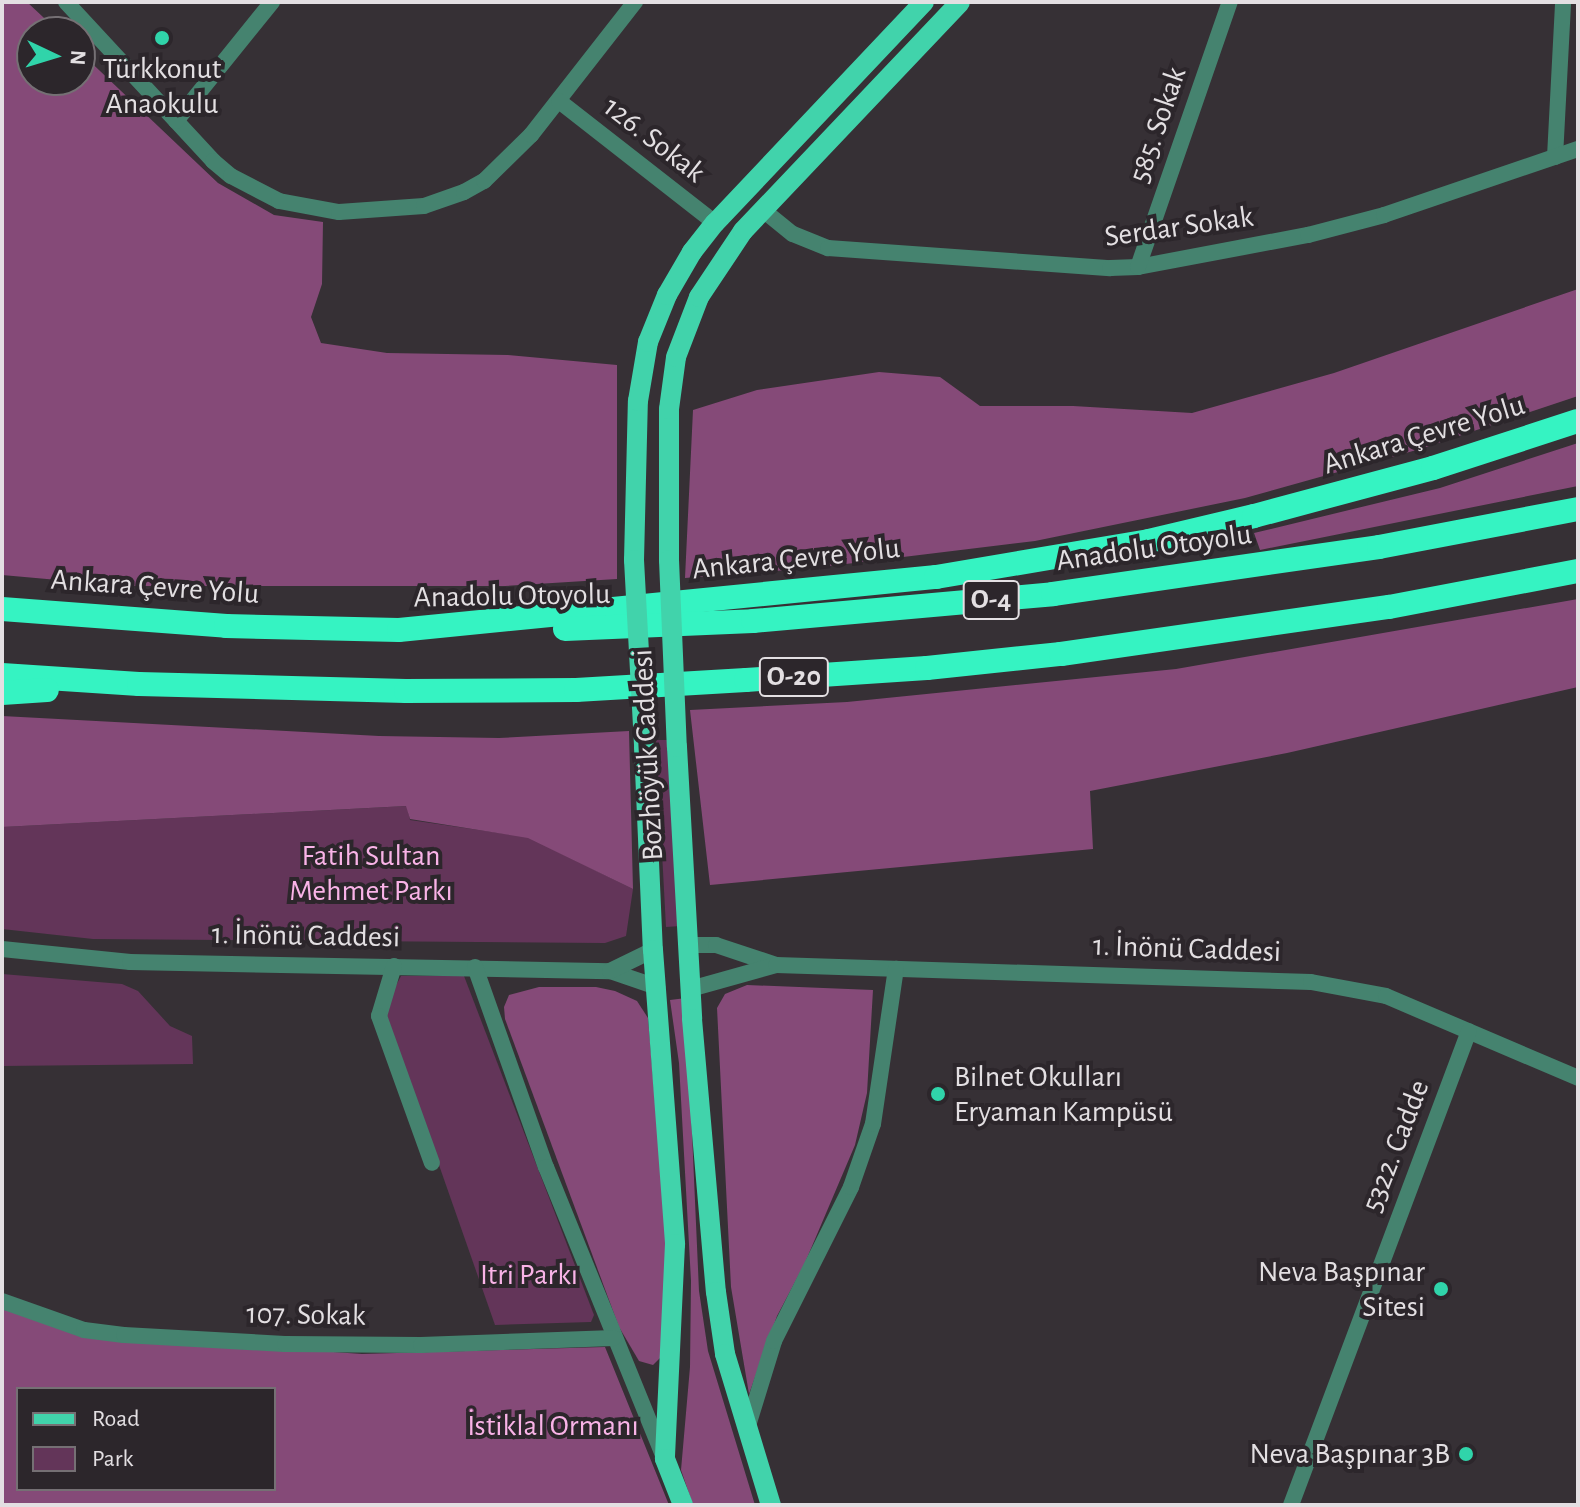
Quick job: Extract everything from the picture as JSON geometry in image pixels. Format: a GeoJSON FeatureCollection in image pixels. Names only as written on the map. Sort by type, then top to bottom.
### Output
{"type":"FeatureCollection","features":[{"type":"Feature","properties":{"kind":"highway","name":"Ankara Çevre Yolu"},"geometry":{"type":"LineString","coordinates":[[2,609],[226,626],[399,630],[827,588],[1037,562],[1149,541],[1329,497],[1578,421]]}},
{"type":"Feature","properties":{"kind":"highway","name":"Anadolu Otoyolu"},"geometry":{"type":"LineString","coordinates":[[399,630],[601,628],[949,605],[1253,567],[1578,509]]}},
{"type":"Feature","properties":{"kind":"highway","name":"O-20"},"geometry":{"type":"LineString","coordinates":[[2,675],[139,684],[406,691],[576,690],[927,668],[1261,628],[1578,571]]}},
{"type":"Feature","properties":{"kind":"highway"},"geometry":{"type":"LineString","coordinates":[[2,693],[139,684]]}},
{"type":"Feature","properties":{"kind":"main road","name":"Bozhöyük Caddesi"},"geometry":{"type":"LineString","coordinates":[[683,1505],[665,1459],[675,1244],[653,950],[634,560],[638,401],[648,342],[678,274],[715,223],[924,2]]}},
{"type":"Feature","properties":{"kind":"main road","name":"Bozhöyük Caddesi"},"geometry":{"type":"LineString","coordinates":[[771,1505],[725,1354],[716,1292],[687,945],[669,560],[669,409],[676,357],[686,324],[709,279],[743,231],[960,2]]}},
{"type":"Feature","properties":{"kind":"main road"},"geometry":{"type":"LineString","coordinates":[[653,950],[687,945]]}},
{"type":"Feature","properties":{"kind":"main road"},"geometry":{"type":"LineString","coordinates":[[657,987],[690,989]]}},
{"type":"Feature","properties":{"kind":"street"},"geometry":{"type":"LineString","coordinates":[[66,2],[213,161],[254,190],[299,207],[369,212],[443,201],[484,181],[515,154],[635,2]]}},
{"type":"Feature","properties":{"kind":"street"},"geometry":{"type":"LineString","coordinates":[[176,121],[272,2]]}},
{"type":"Feature","properties":{"kind":"street","name":"585. Sokak"},"geometry":{"type":"LineString","coordinates":[[1138,267],[1230,2]]}},
{"type":"Feature","properties":{"kind":"street"},"geometry":{"type":"LineString","coordinates":[[1555,157],[1563,2]]}},
{"type":"Feature","properties":{"kind":"street","name":"126. Sokak"},"geometry":{"type":"LineString","coordinates":[[559,101],[715,223]]}},
{"type":"Feature","properties":{"kind":"street","name":"Serdar Sokak"},"geometry":{"type":"LineString","coordinates":[[763,210],[809,243],[828,248],[1110,268],[1138,267],[1308,235],[1384,215],[1578,149]]}},
{"type":"Feature","properties":{"kind":"street"},"geometry":{"type":"LineString","coordinates":[[687,945],[716,945],[776,965]]}},
{"type":"Feature","properties":{"kind":"street","name":"1. İnönü Caddesi"},"geometry":{"type":"LineString","coordinates":[[2,949],[119,961],[610,971],[657,987]]}},
{"type":"Feature","properties":{"kind":"street","name":"1. İnönü Caddesi"},"geometry":{"type":"LineString","coordinates":[[610,971],[653,950]]}},
{"type":"Feature","properties":{"kind":"street"},"geometry":{"type":"LineString","coordinates":[[690,989],[776,965]]}},
{"type":"Feature","properties":{"kind":"street","name":"1. İnönü Caddesi"},"geometry":{"type":"LineString","coordinates":[[776,965],[1311,982],[1386,996],[1578,1078]]}},
{"type":"Feature","properties":{"kind":"street"},"geometry":{"type":"LineString","coordinates":[[394,966],[379,1016],[432,1163]]}},
{"type":"Feature","properties":{"kind":"street"},"geometry":{"type":"LineString","coordinates":[[475,967],[546,1167],[665,1459]]}},
{"type":"Feature","properties":{"kind":"street"},"geometry":{"type":"LineString","coordinates":[[747,1429],[774,1341],[851,1187],[873,1124],[896,969]]}},
{"type":"Feature","properties":{"kind":"street","name":"5322. Cadde"},"geometry":{"type":"LineString","coordinates":[[1291,1505],[1469,1031]]}},
{"type":"Feature","properties":{"kind":"street","name":"107. Sokak"},"geometry":{"type":"LineString","coordinates":[[2,1301],[84,1330],[124,1335],[285,1344],[421,1345],[614,1338]]}},
{"type":"Feature","properties":{"kind":"street"},"geometry":{"type":"LineString","coordinates":[[637,1394],[648,1402],[654,1402],[668,1391]]}},
{"type":"Feature","properties":{"kind":"green space"},"geometry":{"type":"Polygon","coordinates":[[[2,2],[27,2],[42,16],[16,16],[16,96],[96,96],[96,67],[218,183],[274,215],[323,222],[322,284],[311,317],[321,343],[387,353],[508,355],[617,365],[617,579],[505,586],[59,586],[58,580],[2,575],[2,2]]]}},
{"type":"Feature","properties":{"kind":"green space"},"geometry":{"type":"Polygon","coordinates":[[[1578,289],[1578,396],[1420,449],[1245,498],[1035,541],[813,568],[685,578],[693,410],[757,390],[879,372],[940,377],[980,406],[1073,406],[1192,413],[1334,373],[1578,289]]]}},
{"type":"Feature","properties":{"kind":"green space"},"geometry":{"type":"Polygon","coordinates":[[[1578,443],[1578,486],[1260,550],[1254,533],[1440,488],[1578,443]]]}},
{"type":"Feature","properties":{"kind":"green space"},"geometry":{"type":"Polygon","coordinates":[[[1578,599],[1578,687],[1287,753],[1090,791],[1093,849],[710,885],[690,710],[847,702],[1176,669],[1578,599]]]}},
{"type":"Feature","properties":{"kind":"green space"},"geometry":{"type":"Polygon","coordinates":[[[2,716],[379,736],[499,738],[629,731],[633,889],[528,838],[410,819],[406,806],[2,827],[2,716]]]}},
{"type":"Feature","properties":{"kind":"green space"},"geometry":{"type":"Polygon","coordinates":[[[656,740],[667,740],[681,926],[666,927],[656,740]]]}},
{"type":"Feature","properties":{"kind":"green space","name":"Fatih Sultan Mehmet Parkı"},"geometry":{"type":"Polygon","coordinates":[[[407,806],[410,820],[528,837],[633,889],[626,936],[605,943],[93,939],[2,929],[2,827],[407,806]]]}},
{"type":"Feature","properties":{"kind":"green space"},"geometry":{"type":"Polygon","coordinates":[[[2,974],[122,984],[138,991],[170,1026],[192,1036],[193,1064],[2,1066],[2,974]]]}},
{"type":"Feature","properties":{"kind":"green space","name":"Itri Parkı"},"geometry":{"type":"Polygon","coordinates":[[[401,976],[464,976],[594,1315],[591,1322],[495,1325],[384,1008],[401,976]]]}},
{"type":"Feature","properties":{"kind":"green space"},"geometry":{"type":"Polygon","coordinates":[[[747,985],[873,990],[867,1093],[855,1145],[804,1265],[777,1316],[749,1394],[731,1287],[717,1008],[725,994],[747,985]]]}},
{"type":"Feature","properties":{"kind":"green space"},"geometry":{"type":"Polygon","coordinates":[[[539,987],[596,987],[615,991],[637,1001],[648,1018],[668,1258],[662,1356],[653,1365],[639,1361],[619,1327],[505,1019],[504,1007],[509,995],[539,987]]]}},
{"type":"Feature","properties":{"kind":"green space"},"geometry":{"type":"Polygon","coordinates":[[[686,998],[699,1291],[708,1351],[755,1505],[693,1505],[681,1470],[690,1367],[691,1281],[679,1063],[670,1000],[686,998]]]}},
{"type":"Feature","properties":{"kind":"green space","name":"İstiklal Ormanı"},"geometry":{"type":"Polygon","coordinates":[[[2,1309],[84,1335],[362,1354],[605,1347],[669,1505],[2,1505],[2,1309]]]}},
{"type":"Feature","properties":{"kind":"place","name":"Türkkonut Anaokulu"},"geometry":{"type":"Point","coordinates":[162,38]}},
{"type":"Feature","properties":{"kind":"place","name":"Bilnet Okulları Eryaman Kampüsü"},"geometry":{"type":"Point","coordinates":[938,1094]}},
{"type":"Feature","properties":{"kind":"place","name":"Neva Başpınar Sitesi"},"geometry":{"type":"Point","coordinates":[1441,1289]}},
{"type":"Feature","properties":{"kind":"place","name":"Neva Başpınar 3B"},"geometry":{"type":"Point","coordinates":[1466,1454]}}]}
